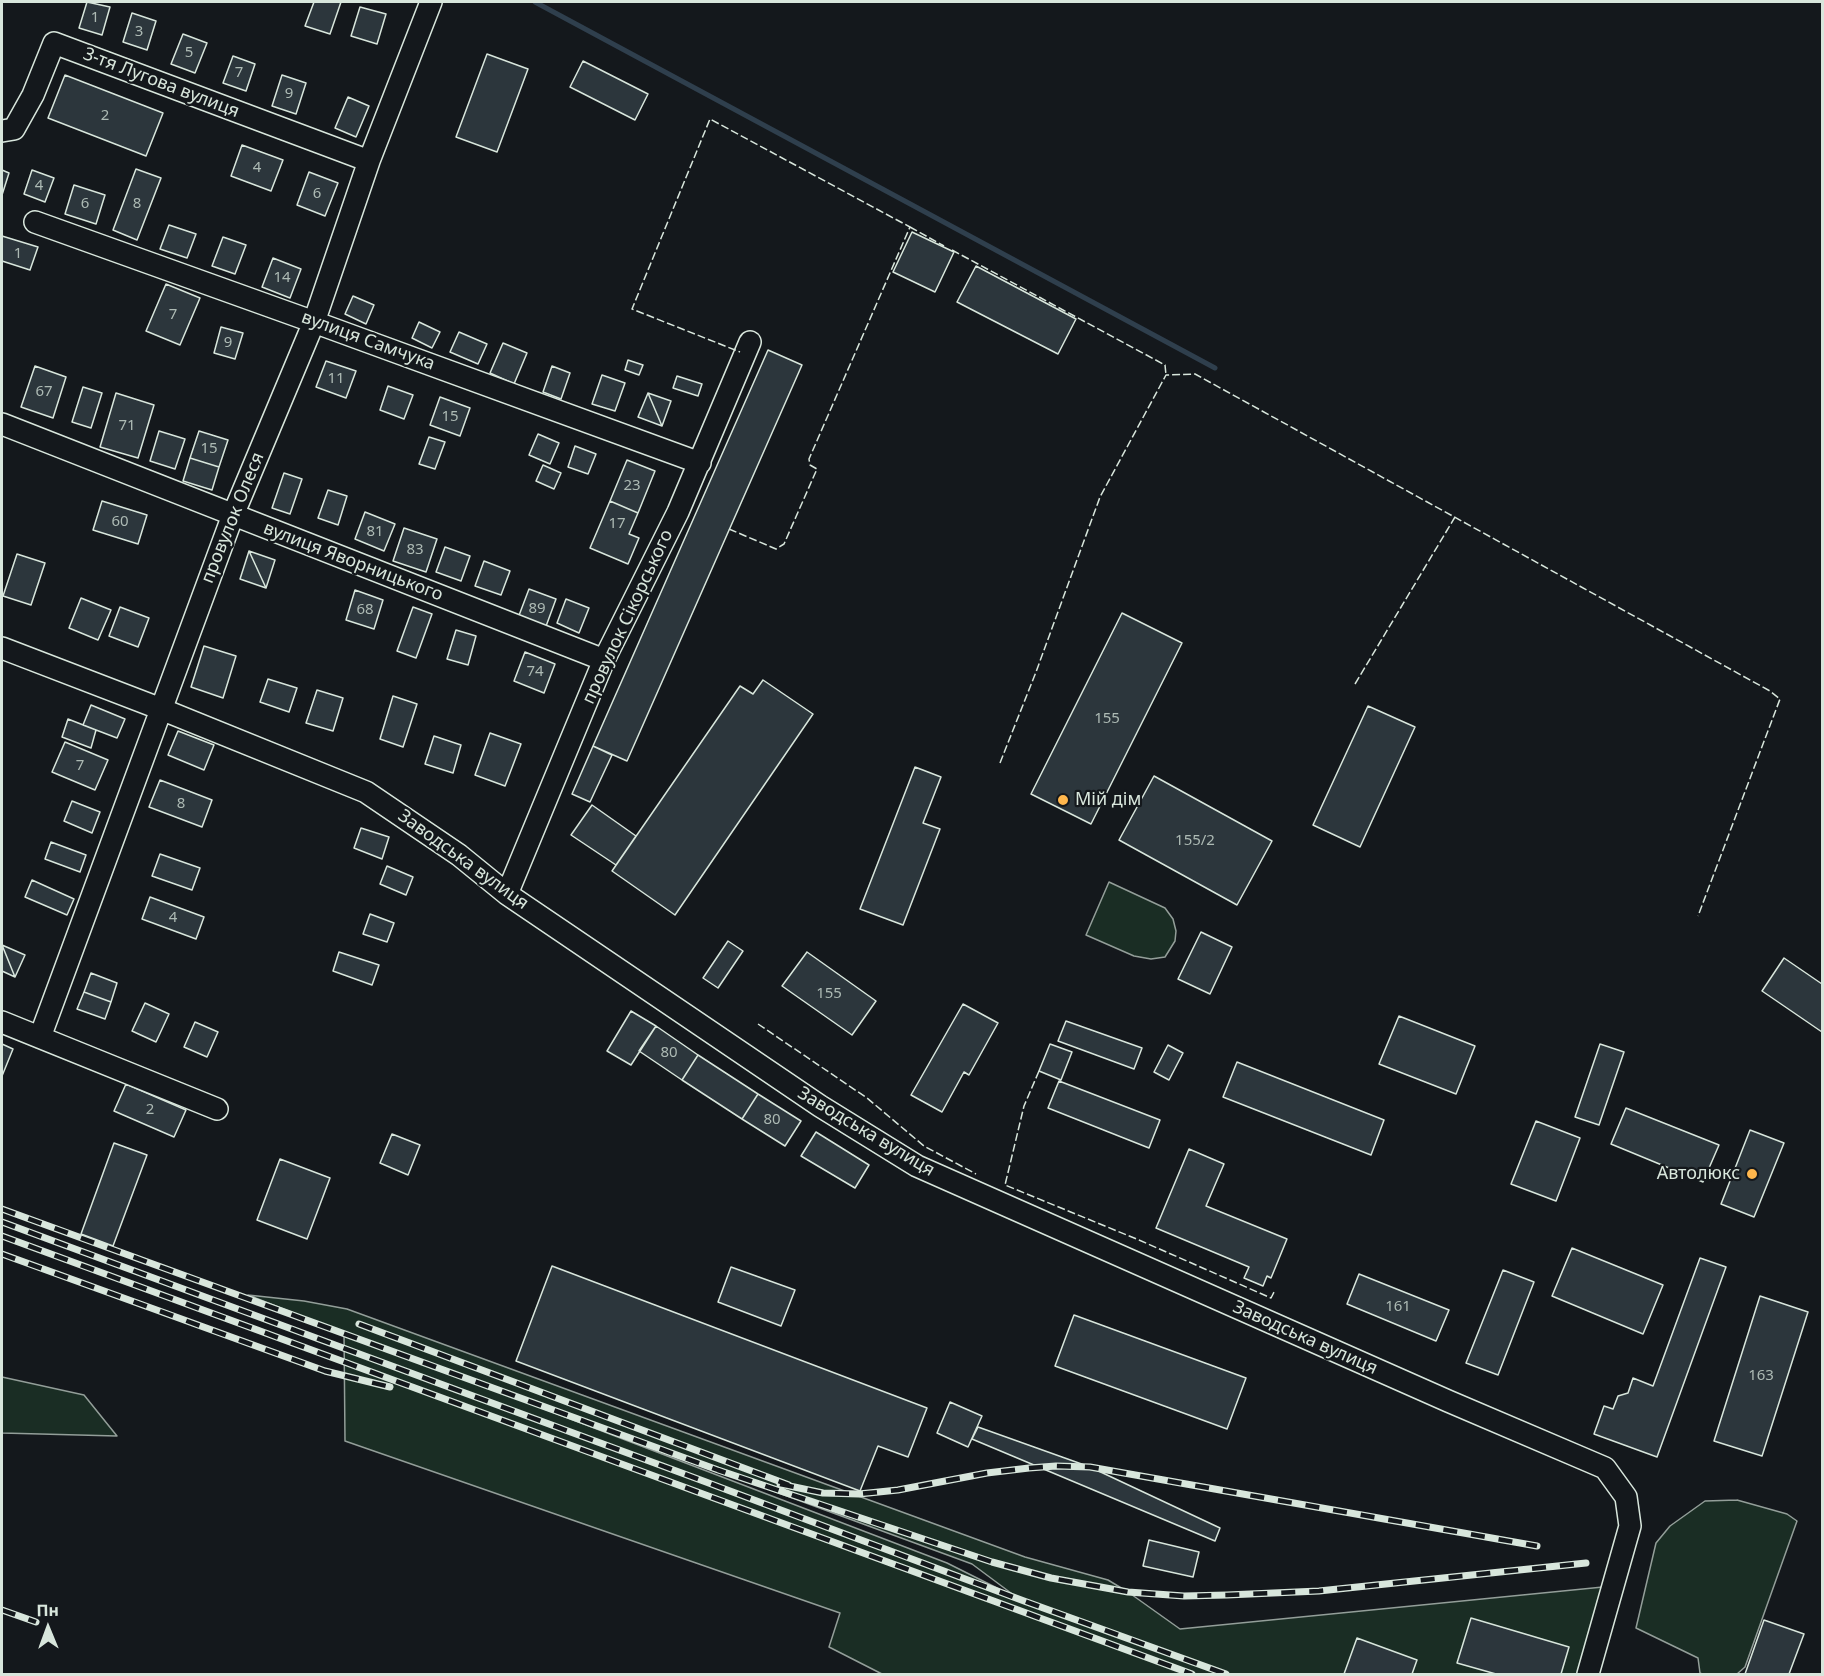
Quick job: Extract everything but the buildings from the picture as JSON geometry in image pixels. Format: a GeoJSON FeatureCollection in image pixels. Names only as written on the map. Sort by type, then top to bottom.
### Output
{"type":"FeatureCollection","features":[{"type":"Feature","properties":{"kind":"street","name":"провулок Олеся"},"geometry":{"type":"LineString","coordinates":[[40,1037],[233,515],[314,322],[369,161],[431,2]]}},
{"type":"Feature","properties":{"kind":"street","name":"3-тя Лугова вулиця"},"geometry":{"type":"LineString","coordinates":[[2,131],[14,129],[33,95],[54,43],[369,161]]}},
{"type":"Feature","properties":{"kind":"street","name":"вулиця Самчука"},"geometry":{"type":"LineString","coordinates":[[35,222],[700,463]]}},
{"type":"Feature","properties":{"kind":"street","name":"провулок Сікорського"},"geometry":{"type":"LineString","coordinates":[[507,894],[604,660],[678,512],[750,342]]}},
{"type":"Feature","properties":{"kind":"street","name":"вулиця Яворницького"},"geometry":{"type":"LineString","coordinates":[[2,424],[604,660]]}},
{"type":"Feature","properties":{"kind":"street","name":"Заводська вулиця"},"geometry":{"type":"LineString","coordinates":[[2,648],[366,792],[459,855],[507,894],[820,1106],[917,1166],[1605,1468],[1626,1497],[1630,1526],[1588,1674]]}},
{"type":"Feature","properties":{"kind":"street"},"geometry":{"type":"LineString","coordinates":[[2,1022],[217,1109]]}},
{"type":"Feature","properties":{"kind":"green space"},"geometry":{"type":"Polygon","coordinates":[[[1109,882],[1165,908],[1173,919],[1176,931],[1175,941],[1165,957],[1151,959],[1134,956],[1086,935],[1109,882]]]}},
{"type":"Feature","properties":{"kind":"green space"},"geometry":{"type":"Polygon","coordinates":[[[248,1295],[304,1301],[347,1309],[1025,1557],[1108,1580],[1180,1629],[1613,1586],[1588,1674],[882,1674],[829,1647],[840,1613],[345,1441],[344,1333],[248,1295]],[[406,1356],[947,1563],[1019,1599],[972,1564],[406,1356]]]}},
{"type":"Feature","properties":{"kind":"green space"},"geometry":{"type":"Polygon","coordinates":[[[2,1377],[84,1395],[117,1436],[2,1433],[2,1377]]]}},
{"type":"Feature","properties":{"kind":"green space"},"geometry":{"type":"Polygon","coordinates":[[[1737,1500],[1787,1514],[1797,1521],[1745,1667],[1737,1674],[1702,1674],[1698,1658],[1636,1628],[1656,1543],[1670,1526],[1705,1501],[1737,1500]]]}},
{"type":"Feature","properties":{"kind":"waterway"},"geometry":{"type":"LineString","coordinates":[[535,2],[1215,368]]}},
{"type":"Feature","properties":{"kind":"railway"},"geometry":{"type":"LineString","coordinates":[[2,1209],[718,1470],[992,1562],[1051,1578],[1128,1592],[1184,1596],[1227,1595],[1319,1591],[1586,1563]]}},
{"type":"Feature","properties":{"kind":"railway"},"geometry":{"type":"LineString","coordinates":[[2,1222],[1226,1674]]}},
{"type":"Feature","properties":{"kind":"railway"},"geometry":{"type":"LineString","coordinates":[[2,1236],[1192,1674]]}},
{"type":"Feature","properties":{"kind":"railway"},"geometry":{"type":"LineString","coordinates":[[2,1254],[325,1371],[390,1387]]}},
{"type":"Feature","properties":{"kind":"railway"},"geometry":{"type":"LineString","coordinates":[[359,1324],[789,1485]]}},
{"type":"Feature","properties":{"kind":"railway"},"geometry":{"type":"LineString","coordinates":[[780,1484],[823,1493],[859,1494],[898,1490],[987,1473],[1029,1468],[1090,1467],[1537,1546]]}},
{"type":"Feature","properties":{"kind":"railway"},"geometry":{"type":"LineString","coordinates":[[2,1610],[36,1622]]}},
{"type":"Feature","properties":{"kind":"fence"},"geometry":{"type":"LineString","coordinates":[[729,529],[776,549],[784,544],[817,469],[810,465],[809,459],[910,227],[710,119],[632,309],[740,352]]}},
{"type":"Feature","properties":{"kind":"fence"},"geometry":{"type":"LineString","coordinates":[[910,227],[944,246]]}},
{"type":"Feature","properties":{"kind":"fence"},"geometry":{"type":"LineString","coordinates":[[952,250],[1165,365],[1166,375]]}},
{"type":"Feature","properties":{"kind":"fence"},"geometry":{"type":"LineString","coordinates":[[1000,763],[1100,497],[1166,375],[1195,374],[1770,691],[1780,699],[1698,916]]}},
{"type":"Feature","properties":{"kind":"fence"},"geometry":{"type":"LineString","coordinates":[[1355,684],[1455,517]]}},
{"type":"Feature","properties":{"kind":"fence"},"geometry":{"type":"LineString","coordinates":[[758,1024],[867,1098],[924,1146],[976,1174]]}},
{"type":"Feature","properties":{"kind":"fence"},"geometry":{"type":"LineString","coordinates":[[1039,1071],[1024,1106],[1005,1185],[1271,1298],[1275,1290]]}},
{"type":"Feature","properties":{"kind":"place","name":"Мій дім"},"geometry":{"type":"Point","coordinates":[1063,800]}},
{"type":"Feature","properties":{"kind":"place","name":"Автолюкс"},"geometry":{"type":"Point","coordinates":[1752,1174]}}]}
